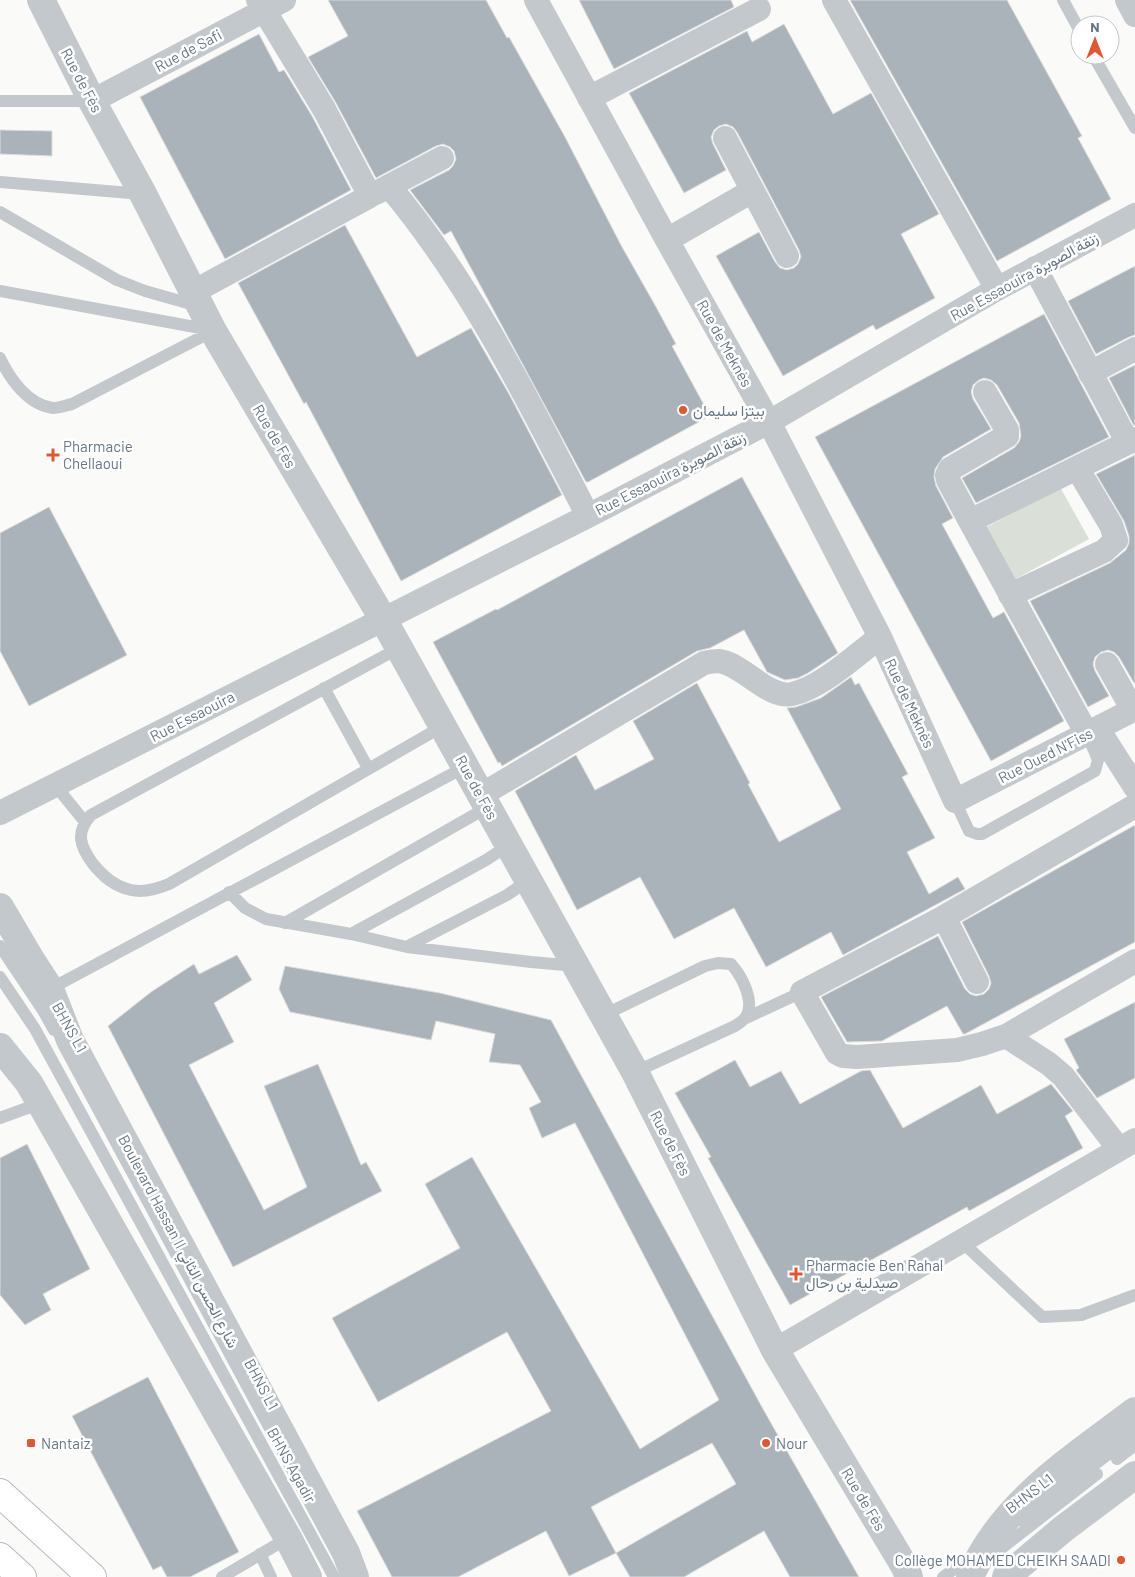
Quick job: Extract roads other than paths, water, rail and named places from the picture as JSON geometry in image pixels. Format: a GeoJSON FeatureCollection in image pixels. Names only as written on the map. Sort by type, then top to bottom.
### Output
{"type":"FeatureCollection","features":[{"type":"Feature","properties":{"kind":"main road"},"geometry":{"type":"LineString","coordinates":[[0,1493],[92,1577]]}},
{"type":"Feature","properties":{"kind":"main road"},"geometry":{"type":"LineString","coordinates":[[0,1556],[22,1577]]}},
{"type":"Feature","properties":{"kind":"street","name":"Rue de Fès"},"geometry":{"type":"LineString","coordinates":[[41,0],[213,331],[383,619],[485,801],[635,1072],[775,1350],[905,1567],[909,1577]]}},
{"type":"Feature","properties":{"kind":"street","name":"Rue de Meknès"},"geometry":{"type":"LineString","coordinates":[[536,0],[666,240],[769,422],[880,638],[955,801]]}},
{"type":"Feature","properties":{"kind":"street"},"geometry":{"type":"LineString","coordinates":[[834,0],[997,289]]}},
{"type":"Feature","properties":{"kind":"street"},"geometry":{"type":"LineString","coordinates":[[1127,0],[1135,15]]}},
{"type":"Feature","properties":{"kind":"street","name":"Rue de Safi"},"geometry":{"type":"LineString","coordinates":[[92,101],[269,3]]}},
{"type":"Feature","properties":{"kind":"street"},"geometry":{"type":"LineString","coordinates":[[269,3],[324,109],[379,191],[418,221],[464,288],[521,387],[588,516]]}},
{"type":"Feature","properties":{"kind":"street"},"geometry":{"type":"LineString","coordinates":[[589,98],[763,3]]}},
{"type":"Feature","properties":{"kind":"street"},"geometry":{"type":"LineString","coordinates":[[725,138],[787,256]]}},
{"type":"Feature","properties":{"kind":"street"},"geometry":{"type":"LineString","coordinates":[[197,299],[379,191],[442,158]]}},
{"type":"Feature","properties":{"kind":"street"},"geometry":{"type":"LineString","coordinates":[[666,240],[752,190]]}},
{"type":"Feature","properties":{"kind":"street","name":"Rue Essaouira زنقة الصويرة"},"geometry":{"type":"LineString","coordinates":[[383,619],[769,422],[997,289],[1135,215]]}},
{"type":"Feature","properties":{"kind":"street"},"geometry":{"type":"LineString","coordinates":[[970,521],[1131,441],[1090,373],[1035,268]]}},
{"type":"Feature","properties":{"kind":"street"},"geometry":{"type":"LineString","coordinates":[[1090,373],[1135,349]]}},
{"type":"Feature","properties":{"kind":"street"},"geometry":{"type":"LineString","coordinates":[[985,392],[1008,430],[1007,436],[950,469],[947,475],[948,480],[1010,595],[1093,731],[1135,787]]}},
{"type":"Feature","properties":{"kind":"street"},"geometry":{"type":"LineString","coordinates":[[1010,595],[1104,551],[1116,540],[1111,525],[1077,468]]}},
{"type":"Feature","properties":{"kind":"street","name":"Rue Essaouira"},"geometry":{"type":"LineString","coordinates":[[0,813],[383,619]]}},
{"type":"Feature","properties":{"kind":"street"},"geometry":{"type":"LineString","coordinates":[[485,801],[704,663],[721,661],[730,664],[774,691],[790,694],[806,690],[818,684],[880,638]]}},
{"type":"Feature","properties":{"kind":"street"},"geometry":{"type":"LineString","coordinates":[[1106,664],[1134,709]]}},
{"type":"Feature","properties":{"kind":"street","name":"Rue Oued N'Fiss"},"geometry":{"type":"LineString","coordinates":[[955,801],[1134,709]]}},
{"type":"Feature","properties":{"kind":"street"},"geometry":{"type":"LineString","coordinates":[[1135,806],[944,917],[802,992],[837,1053],[843,1056],[857,1057],[957,1050],[1006,1036],[1135,961]]}},
{"type":"Feature","properties":{"kind":"street","name":"Boulevard Hassan II شارع الحسن الثاني"},"geometry":{"type":"LineString","coordinates":[[0,907],[50,989],[70,1040],[346,1553],[355,1577]]}},
{"type":"Feature","properties":{"kind":"street"},"geometry":{"type":"LineString","coordinates":[[944,917],[977,982]]}},
{"type":"Feature","properties":{"kind":"street"},"geometry":{"type":"LineString","coordinates":[[775,1350],[1127,1145],[1063,1076],[1049,1064],[1006,1036]]}},
{"type":"Feature","properties":{"kind":"street"},"geometry":{"type":"LineString","coordinates":[[0,1047],[30,1084],[288,1538],[308,1577]]}},
{"type":"Feature","properties":{"kind":"street"},"geometry":{"type":"LineString","coordinates":[[969,1575],[1009,1515],[1032,1490],[1135,1411]]}},
{"type":"Feature","properties":{"kind":"street"},"geometry":{"type":"LineString","coordinates":[[1006,1577],[1063,1528],[1135,1475]]}},
{"type":"Feature","properties":{"kind":"lane"},"geometry":{"type":"LineString","coordinates":[[1062,0],[1070,15]]}},
{"type":"Feature","properties":{"kind":"lane"},"geometry":{"type":"LineString","coordinates":[[1099,65],[1135,128]]}},
{"type":"Feature","properties":{"kind":"lane"},"geometry":{"type":"LineString","coordinates":[[0,101],[92,101]]}},
{"type":"Feature","properties":{"kind":"lane"},"geometry":{"type":"LineString","coordinates":[[0,182],[143,194]]}},
{"type":"Feature","properties":{"kind":"lane"},"geometry":{"type":"LineString","coordinates":[[0,212],[117,280],[146,291],[197,299]]}},
{"type":"Feature","properties":{"kind":"lane"},"geometry":{"type":"LineString","coordinates":[[0,290],[213,331]]}},
{"type":"Feature","properties":{"kind":"lane"},"geometry":{"type":"LineString","coordinates":[[0,358],[6,371],[20,389],[36,402],[54,408],[72,404],[213,331]]}},
{"type":"Feature","properties":{"kind":"lane"},"geometry":{"type":"LineString","coordinates":[[399,648],[98,810],[85,822],[80,838],[82,847],[107,880],[132,890],[145,891],[157,889],[169,884],[443,726]]}},
{"type":"Feature","properties":{"kind":"lane"},"geometry":{"type":"LineString","coordinates":[[324,688],[368,768]]}},
{"type":"Feature","properties":{"kind":"lane"},"geometry":{"type":"LineString","coordinates":[[955,801],[969,831],[982,834],[1095,771],[1098,760],[1093,731]]}},
{"type":"Feature","properties":{"kind":"lane"},"geometry":{"type":"LineString","coordinates":[[50,989],[465,766]]}},
{"type":"Feature","properties":{"kind":"lane"},"geometry":{"type":"LineString","coordinates":[[55,784],[85,822]]}},
{"type":"Feature","properties":{"kind":"lane"},"geometry":{"type":"LineString","coordinates":[[285,923],[485,801]]}},
{"type":"Feature","properties":{"kind":"lane"},"geometry":{"type":"LineString","coordinates":[[351,934],[486,860],[509,845]]}},
{"type":"Feature","properties":{"kind":"lane"},"geometry":{"type":"LineString","coordinates":[[407,947],[507,895],[529,880]]}},
{"type":"Feature","properties":{"kind":"lane"},"geometry":{"type":"LineString","coordinates":[[229,892],[255,915],[266,919],[351,934],[407,947],[577,966]]}},
{"type":"Feature","properties":{"kind":"lane","name":"BHNS L1"},"geometry":{"type":"LineString","coordinates":[[0,946],[44,1012],[346,1577]]}},
{"type":"Feature","properties":{"kind":"lane"},"geometry":{"type":"LineString","coordinates":[[604,1015],[705,966],[718,963],[731,964],[736,969],[747,993],[750,1006],[746,1018]]}},
{"type":"Feature","properties":{"kind":"lane","name":"BHNS Agadir"},"geometry":{"type":"LineString","coordinates":[[0,977],[35,1029],[334,1577]]}},
{"type":"Feature","properties":{"kind":"lane"},"geometry":{"type":"LineString","coordinates":[[635,1072],[735,1026],[746,1018],[802,992]]}},
{"type":"Feature","properties":{"kind":"lane"},"geometry":{"type":"LineString","coordinates":[[0,1118],[41,1103]]}},
{"type":"Feature","properties":{"kind":"lane"},"geometry":{"type":"LineString","coordinates":[[961,1241],[1042,1317],[1082,1314],[1135,1295]]}},
{"type":"Feature","properties":{"kind":"lane","name":"BHNS L1"},"geometry":{"type":"LineString","coordinates":[[943,1577],[1135,1434]]}},
{"type":"Feature","properties":{"kind":"lane","name":"BHNS L1"},"geometry":{"type":"LineString","coordinates":[[969,1575],[1135,1445]]}},
{"type":"Feature","properties":{"kind":"lane"},"geometry":{"type":"LineString","coordinates":[[222,1577],[288,1538]]}},
{"type":"Feature","properties":{"kind":"lane"},"geometry":{"type":"LineString","coordinates":[[260,1554],[271,1577]]}},
{"type":"Feature","properties":{"kind":"place","name":"بيتزا سليمان"},"geometry":{"type":"Point","coordinates":[683,410]}},
{"type":"Feature","properties":{"kind":"place","name":"Pharmacie Chellaoui"},"geometry":{"type":"Point","coordinates":[53,455]}},
{"type":"Feature","properties":{"kind":"place","name":"Pharmacie Ben Rahal صيدلية بن رحال"},"geometry":{"type":"Point","coordinates":[796,1274]}},
{"type":"Feature","properties":{"kind":"place","name":"Nantaiz"},"geometry":{"type":"Point","coordinates":[31,1443]}},
{"type":"Feature","properties":{"kind":"place","name":"Nour"},"geometry":{"type":"Point","coordinates":[766,1443]}},
{"type":"Feature","properties":{"kind":"place","name":"Collège MOHAMED CHEIKH SAADI"},"geometry":{"type":"Point","coordinates":[1121,1560]}}]}
